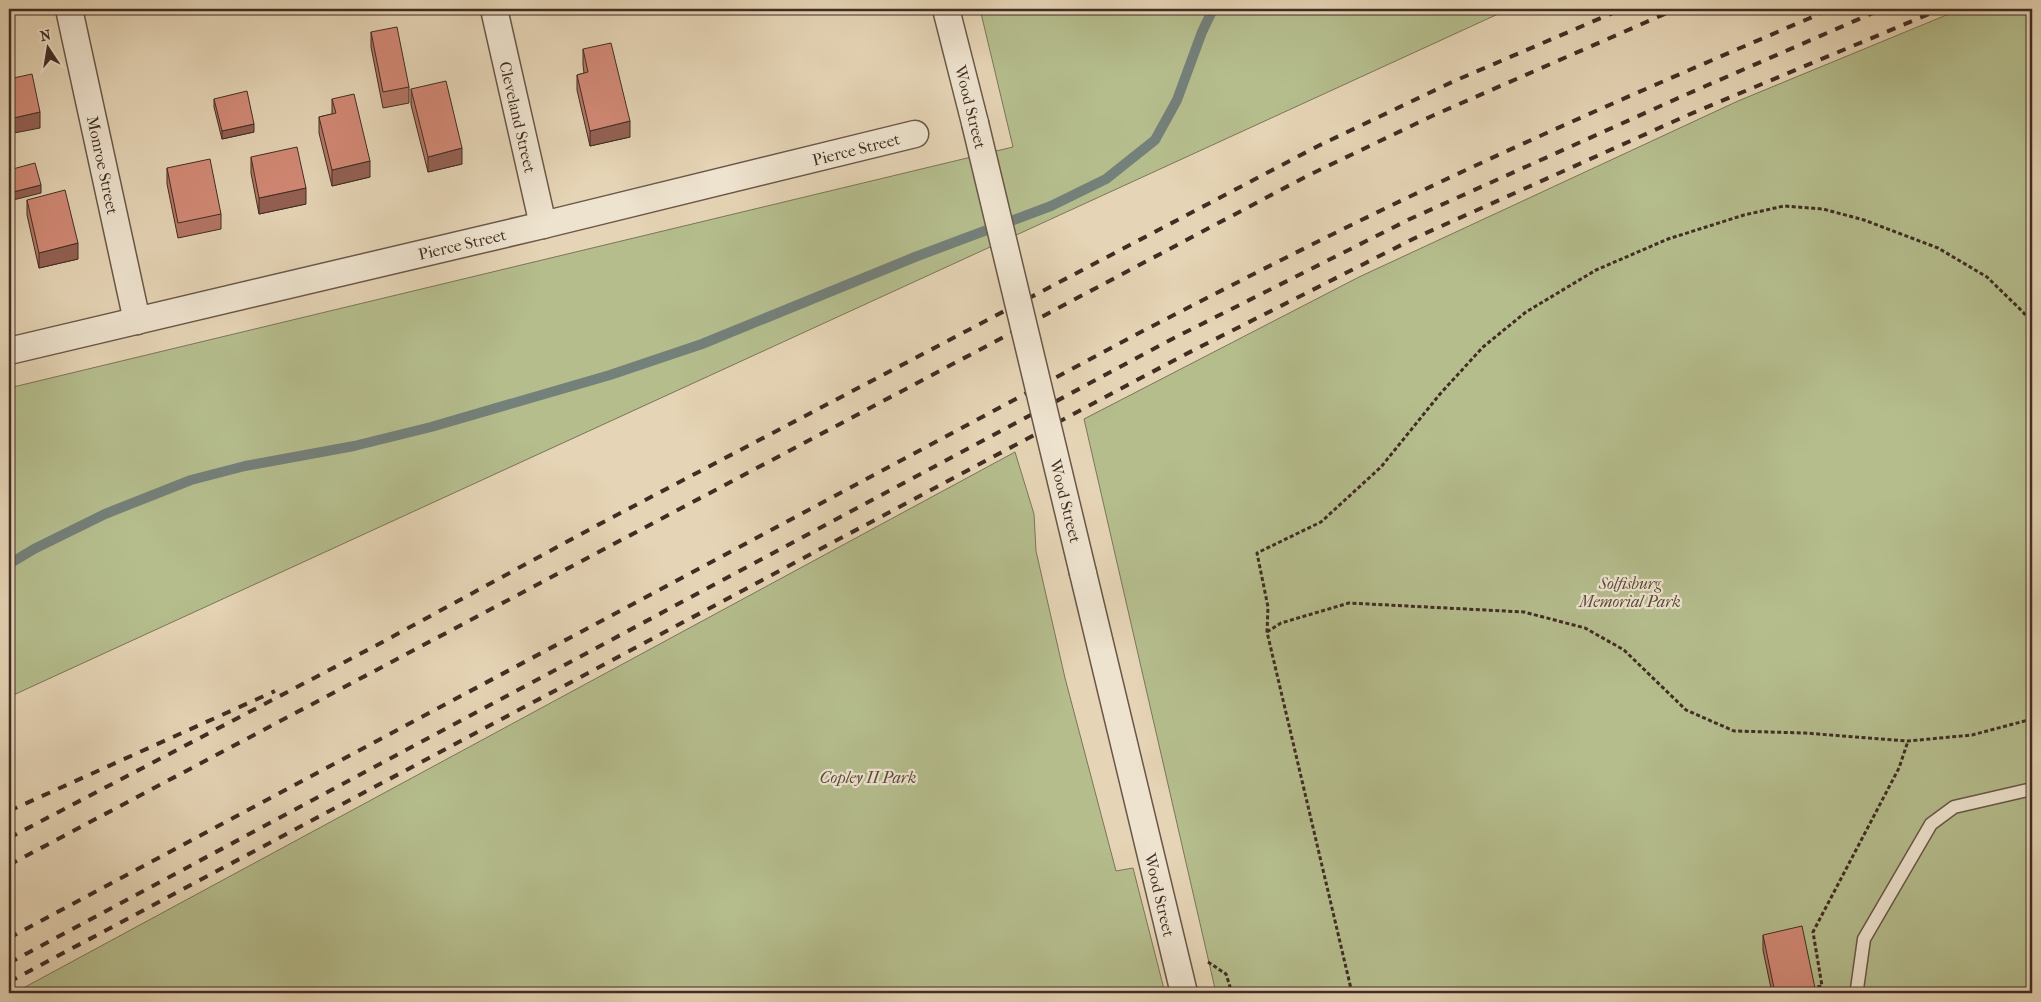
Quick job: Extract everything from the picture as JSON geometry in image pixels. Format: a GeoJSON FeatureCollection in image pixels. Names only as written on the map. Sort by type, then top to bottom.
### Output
{"type":"FeatureCollection","features":[{"type":"Feature","properties":{"kind":"street","name":"Monroe Street"},"geometry":{"type":"LineString","coordinates":[[69,9],[137,321]]}},
{"type":"Feature","properties":{"kind":"street","name":"Cleveland Street"},"geometry":{"type":"LineString","coordinates":[[494,9],[543,225]]}},
{"type":"Feature","properties":{"kind":"street","name":"Wood Street"},"geometry":{"type":"LineString","coordinates":[[946,9],[1184,993]]}},
{"type":"Feature","properties":{"kind":"street","name":"Pierce Street"},"geometry":{"type":"LineString","coordinates":[[9,351],[543,225],[915,134]]}},
{"type":"Feature","properties":{"kind":"lane"},"geometry":{"type":"LineString","coordinates":[[1858,993],[1864,939],[1931,824],[1954,807],[2032,789]]}},
{"type":"Feature","properties":{"kind":"path"},"geometry":{"type":"LineString","coordinates":[[1352,993],[1267,632],[1268,607],[1257,552],[1321,522],[1381,467],[1440,394],[1483,347],[1526,312],[1596,270],[1668,239],[1744,214],[1784,206],[1822,209],[1864,220],[1938,248],[1987,278],[2023,312],[2032,324]]}},
{"type":"Feature","properties":{"kind":"path"},"geometry":{"type":"LineString","coordinates":[[1267,632],[1281,623],[1349,603],[1524,612],[1585,628],[1624,650],[1686,710],[1734,731],[1805,733],[1908,741],[1972,735],[2032,719]]}},
{"type":"Feature","properties":{"kind":"path"},"geometry":{"type":"LineString","coordinates":[[1803,990],[1822,986],[1813,932],[1899,768],[1908,741]]}},
{"type":"Feature","properties":{"kind":"path"},"geometry":{"type":"LineString","coordinates":[[1207,961],[1226,974],[1232,993]]}},
{"type":"Feature","properties":{"kind":"green space"},"geometry":{"type":"Polygon","coordinates":[[[980,9],[1509,9],[9,697],[9,388],[1013,147],[980,9]]]}},
{"type":"Feature","properties":{"kind":"green space","name":"Solfisburg Memorial Park"},"geometry":{"type":"Polygon","coordinates":[[[1961,9],[2032,9],[2032,993],[1216,993],[1084,419],[1359,277],[1738,101],[1961,9]]]}},
{"type":"Feature","properties":{"kind":"green space","name":"Copley II Park"},"geometry":{"type":"Polygon","coordinates":[[[1015,452],[1034,514],[1036,551],[1065,678],[1116,871],[1133,868],[1165,993],[14,993],[1015,452]]]}},
{"type":"Feature","properties":{"kind":"building"},"geometry":{"type":"Polygon","coordinates":[[[9,9],[11,9],[12,16],[9,17],[9,9]]]}},
{"type":"Feature","properties":{"kind":"building"},"geometry":{"type":"Polygon","coordinates":[[[397,27],[409,87],[383,92],[371,32],[397,27]]]}},
{"type":"Feature","properties":{"kind":"building"},"geometry":{"type":"Polygon","coordinates":[[[611,43],[630,121],[590,131],[577,75],[588,72],[583,49],[611,43]]]}},
{"type":"Feature","properties":{"kind":"building"},"geometry":{"type":"Polygon","coordinates":[[[32,74],[40,112],[9,119],[9,79],[32,74]]]}},
{"type":"Feature","properties":{"kind":"building"},"geometry":{"type":"Polygon","coordinates":[[[446,81],[462,148],[428,157],[411,89],[446,81]]]}},
{"type":"Feature","properties":{"kind":"building"},"geometry":{"type":"Polygon","coordinates":[[[247,91],[254,124],[222,131],[214,99],[247,91]]]}},
{"type":"Feature","properties":{"kind":"building"},"geometry":{"type":"Polygon","coordinates":[[[354,94],[370,161],[332,170],[319,117],[336,113],[332,99],[354,94]]]}},
{"type":"Feature","properties":{"kind":"building"},"geometry":{"type":"Polygon","coordinates":[[[297,147],[306,188],[259,198],[251,157],[297,147]]]}},
{"type":"Feature","properties":{"kind":"building"},"geometry":{"type":"Polygon","coordinates":[[[210,159],[221,214],[178,223],[167,168],[210,159]]]}},
{"type":"Feature","properties":{"kind":"building"},"geometry":{"type":"Polygon","coordinates":[[[35,163],[41,185],[9,193],[9,170],[35,163]]]}},
{"type":"Feature","properties":{"kind":"building"},"geometry":{"type":"Polygon","coordinates":[[[65,190],[78,243],[39,253],[27,200],[65,190]]]}},
{"type":"Feature","properties":{"kind":"building"},"geometry":{"type":"Polygon","coordinates":[[[1802,926],[1816,993],[1775,993],[1763,935],[1802,926]]]}},
{"type":"Feature","properties":{"kind":"waterway"},"geometry":{"type":"LineString","coordinates":[[9,564],[34,549],[105,514],[191,480],[245,466],[354,446],[431,427],[610,375],[702,344],[915,257],[1051,206],[1106,179],[1155,140],[1177,100],[1202,32],[1213,9]]}},
{"type":"Feature","properties":{"kind":"railway"},"geometry":{"type":"LineString","coordinates":[[9,838],[377,645],[594,527],[1318,146],[1452,82],[1622,9]]}},
{"type":"Feature","properties":{"kind":"railway"},"geometry":{"type":"LineString","coordinates":[[9,865],[1307,176],[1432,116],[1676,9]]}},
{"type":"Feature","properties":{"kind":"railway"},"geometry":{"type":"LineString","coordinates":[[9,938],[1241,280],[1517,147],[1831,9]]}},
{"type":"Feature","properties":{"kind":"railway"},"geometry":{"type":"LineString","coordinates":[[9,963],[1174,338],[1410,219],[1685,95],[1882,9]]}},
{"type":"Feature","properties":{"kind":"railway"},"geometry":{"type":"LineString","coordinates":[[9,982],[1184,355],[1415,238],[1688,115],[1941,9]]}},
{"type":"Feature","properties":{"kind":"railway"},"geometry":{"type":"LineString","coordinates":[[9,811],[275,691]]}}]}
